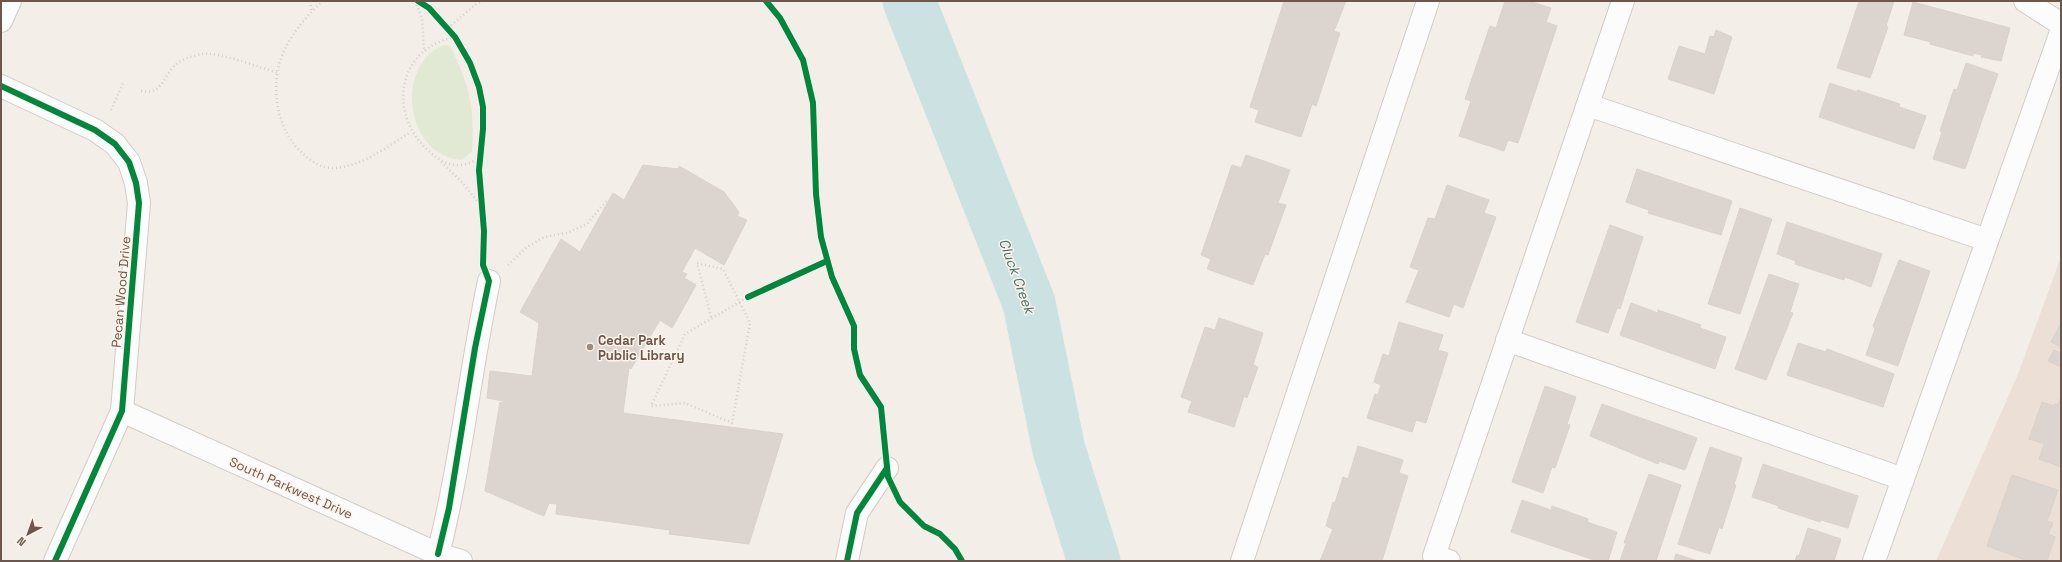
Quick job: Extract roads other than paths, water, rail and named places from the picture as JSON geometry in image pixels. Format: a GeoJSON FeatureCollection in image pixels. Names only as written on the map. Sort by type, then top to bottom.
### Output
{"type":"FeatureCollection","features":[{"type":"Feature","properties":{"kind":"street"},"geometry":{"type":"LineString","coordinates":[[1,21],[10,1]]}},
{"type":"Feature","properties":{"kind":"street"},"geometry":{"type":"LineString","coordinates":[[1242,561],[1428,1]]}},
{"type":"Feature","properties":{"kind":"street"},"geometry":{"type":"LineString","coordinates":[[1449,561],[1434,556],[1623,1]]}},
{"type":"Feature","properties":{"kind":"street"},"geometry":{"type":"LineString","coordinates":[[2025,1],[2061,24]]}},
{"type":"Feature","properties":{"kind":"street"},"geometry":{"type":"LineString","coordinates":[[1874,561],[2061,32]]}},
{"type":"Feature","properties":{"kind":"street","name":"Pecan Wood Drive"},"geometry":{"type":"LineString","coordinates":[[1,86],[95,130],[115,144],[129,162],[136,183],[139,203],[122,411],[55,561]]}},
{"type":"Feature","properties":{"kind":"street"},"geometry":{"type":"LineString","coordinates":[[1588,105],[1988,240]]}},
{"type":"Feature","properties":{"kind":"street"},"geometry":{"type":"LineString","coordinates":[[438,554],[449,508],[475,348],[489,281]]}},
{"type":"Feature","properties":{"kind":"street"},"geometry":{"type":"LineString","coordinates":[[1508,340],[1903,479]]}},
{"type":"Feature","properties":{"kind":"street","name":"South Parkwest Drive"},"geometry":{"type":"LineString","coordinates":[[122,411],[438,554],[461,561]]}},
{"type":"Feature","properties":{"kind":"street"},"geometry":{"type":"LineString","coordinates":[[846,561],[857,513],[887,468]]}},
{"type":"Feature","properties":{"kind":"waterway","name":"Cluck Creek"},"geometry":{"type":"LineString","coordinates":[[909,1],[1029,303],[1059,450],[1094,561]]}},
{"type":"Feature","properties":{"kind":"place","name":"Cedar Park Public Library"},"geometry":{"type":"Point","coordinates":[590,347]}}]}
